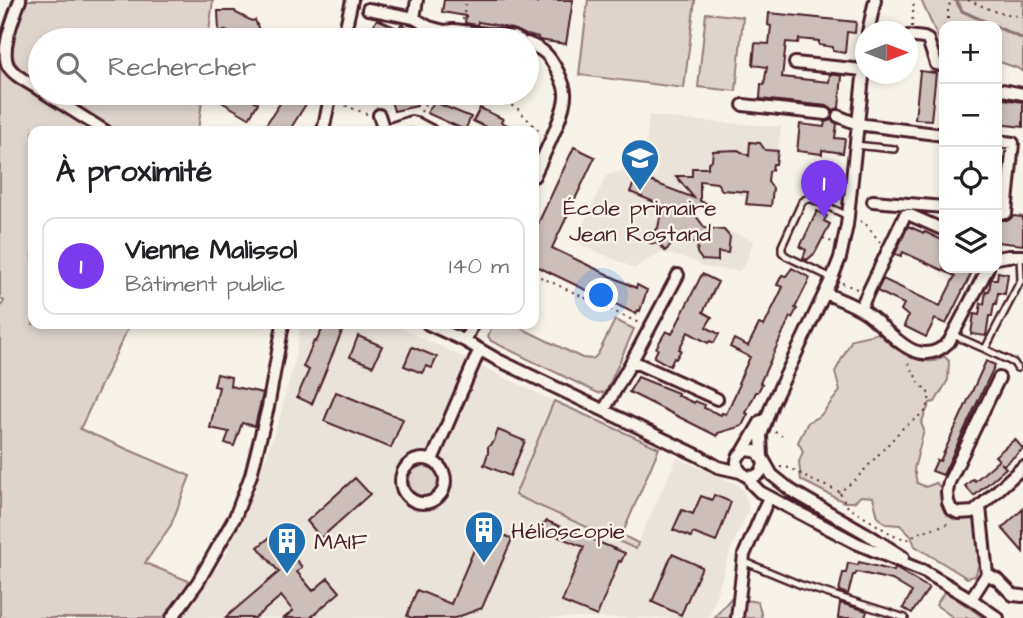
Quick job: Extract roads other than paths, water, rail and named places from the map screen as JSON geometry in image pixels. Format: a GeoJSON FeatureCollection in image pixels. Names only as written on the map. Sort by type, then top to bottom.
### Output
{"type":"FeatureCollection","features":[{"type":"Feature","properties":{"kind":"street"},"geometry":{"type":"LineString","coordinates":[[20,0],[6,41],[4,56],[16,75],[28,82]]}},
{"type":"Feature","properties":{"kind":"street"},"geometry":{"type":"LineString","coordinates":[[346,28],[352,0]]}},
{"type":"Feature","properties":{"kind":"street"},"geometry":{"type":"LineString","coordinates":[[414,18],[417,0]]}},
{"type":"Feature","properties":{"kind":"street"},"geometry":{"type":"LineString","coordinates":[[870,21],[875,0]]}},
{"type":"Feature","properties":{"kind":"street"},"geometry":{"type":"LineString","coordinates":[[368,9],[414,18],[433,28]]}},
{"type":"Feature","properties":{"kind":"street"},"geometry":{"type":"LineString","coordinates":[[918,38],[928,40],[936,64],[939,64]]}},
{"type":"Feature","properties":{"kind":"street"},"geometry":{"type":"LineString","coordinates":[[539,48],[554,64],[565,94],[564,108],[539,165]]}},
{"type":"Feature","properties":{"kind":"street"},"geometry":{"type":"LineString","coordinates":[[795,64],[855,69]]}},
{"type":"Feature","properties":{"kind":"street"},"geometry":{"type":"LineString","coordinates":[[439,329],[718,467],[756,476],[764,467],[761,435],[772,404],[825,293],[837,280],[848,220],[861,84]]}},
{"type":"Feature","properties":{"kind":"street"},"geometry":{"type":"LineString","coordinates":[[1002,90],[1023,94]]}},
{"type":"Feature","properties":{"kind":"street"},"geometry":{"type":"LineString","coordinates":[[64,105],[97,126]]}},
{"type":"Feature","properties":{"kind":"street"},"geometry":{"type":"LineString","coordinates":[[324,126],[328,105]]}},
{"type":"Feature","properties":{"kind":"street"},"geometry":{"type":"LineString","coordinates":[[743,105],[826,114]]}},
{"type":"Feature","properties":{"kind":"street"},"geometry":{"type":"LineString","coordinates":[[379,115],[382,126]]}},
{"type":"Feature","properties":{"kind":"street"},"geometry":{"type":"LineString","coordinates":[[838,116],[857,124],[939,134]]}},
{"type":"Feature","properties":{"kind":"street"},"geometry":{"type":"LineString","coordinates":[[398,126],[407,123],[422,126]]}},
{"type":"Feature","properties":{"kind":"street"},"geometry":{"type":"LineString","coordinates":[[1002,142],[1013,143],[1006,213],[1002,213]]}},
{"type":"Feature","properties":{"kind":"street"},"geometry":{"type":"LineString","coordinates":[[873,201],[939,207]]}},
{"type":"Feature","properties":{"kind":"street"},"geometry":{"type":"LineString","coordinates":[[860,309],[905,215],[939,228]]}},
{"type":"Feature","properties":{"kind":"street"},"geometry":{"type":"LineString","coordinates":[[1002,257],[1021,256]]}},
{"type":"Feature","properties":{"kind":"street"},"geometry":{"type":"LineString","coordinates":[[825,293],[860,309],[898,343],[923,353],[938,351],[949,342],[985,273]]}},
{"type":"Feature","properties":{"kind":"street"},"geometry":{"type":"LineString","coordinates":[[604,410],[678,275]]}},
{"type":"Feature","properties":{"kind":"street"},"geometry":{"type":"LineString","coordinates":[[172,618],[198,582],[235,517],[251,475],[282,329]]}},
{"type":"Feature","properties":{"kind":"street"},"geometry":{"type":"LineString","coordinates":[[465,341],[471,329]]}},
{"type":"Feature","properties":{"kind":"street"},"geometry":{"type":"LineString","coordinates":[[432,460],[479,351]]}},
{"type":"Feature","properties":{"kind":"street"},"geometry":{"type":"LineString","coordinates":[[632,361],[718,400]]}},
{"type":"Feature","properties":{"kind":"street"},"geometry":{"type":"LineString","coordinates":[[999,378],[949,482],[947,492],[951,509],[958,513],[974,512],[1023,467]]}},
{"type":"Feature","properties":{"kind":"street"},"geometry":{"type":"LineString","coordinates":[[772,404],[737,465],[754,486],[856,543],[925,572]]}},
{"type":"Feature","properties":{"kind":"street"},"geometry":{"type":"LineString","coordinates":[[699,456],[720,460],[754,450],[763,458],[772,475],[792,491],[867,534],[998,618]]}},
{"type":"Feature","properties":{"kind":"street"},"geometry":{"type":"LineString","coordinates":[[417,459],[432,460],[442,468],[445,476],[443,492],[431,502],[415,502],[404,492],[401,476],[404,469],[417,459]]}},
{"type":"Feature","properties":{"kind":"street"},"geometry":{"type":"LineString","coordinates":[[737,618],[743,561],[769,496]]}},
{"type":"Feature","properties":{"kind":"street"},"geometry":{"type":"LineString","coordinates":[[971,599],[987,574],[980,507]]}},
{"type":"Feature","properties":{"kind":"street"},"geometry":{"type":"LineString","coordinates":[[987,574],[998,580],[1013,595],[1023,596]]}},
{"type":"Feature","properties":{"kind":"lane"},"geometry":{"type":"LineString","coordinates":[[855,145],[894,149]]}},
{"type":"Feature","properties":{"kind":"lane"},"geometry":{"type":"LineString","coordinates":[[837,280],[786,256],[782,246],[802,202],[806,199],[812,199],[848,220]]}},
{"type":"Feature","properties":{"kind":"lane"},"geometry":{"type":"LineString","coordinates":[[985,349],[1021,283],[1021,256]]}},
{"type":"Feature","properties":{"kind":"lane"},"geometry":{"type":"LineString","coordinates":[[953,335],[1014,363],[1017,368]]}},
{"type":"Feature","properties":{"kind":"lane"},"geometry":{"type":"LineString","coordinates":[[743,561],[801,585],[905,618]]}},
{"type":"Feature","properties":{"kind":"waterway"},"geometry":{"type":"LineString","coordinates":[[956,0],[962,11],[984,21]]}},
{"type":"Feature","properties":{"kind":"waterway"},"geometry":{"type":"LineString","coordinates":[[1002,29],[1023,39]]}},
{"type":"Feature","properties":{"kind":"place","name":"École primaire Jean Rostand"},"geometry":{"type":"Point","coordinates":[640,192]}},
{"type":"Feature","properties":{"kind":"place","name":"Vienne Malissol"},"geometry":{"type":"Point","coordinates":[824,218]}},
{"type":"Feature","properties":{"kind":"place","name":"Hélioscopie"},"geometry":{"type":"Point","coordinates":[484,564]}},
{"type":"Feature","properties":{"kind":"place","name":"MAIF"},"geometry":{"type":"Point","coordinates":[287,575]}}]}
